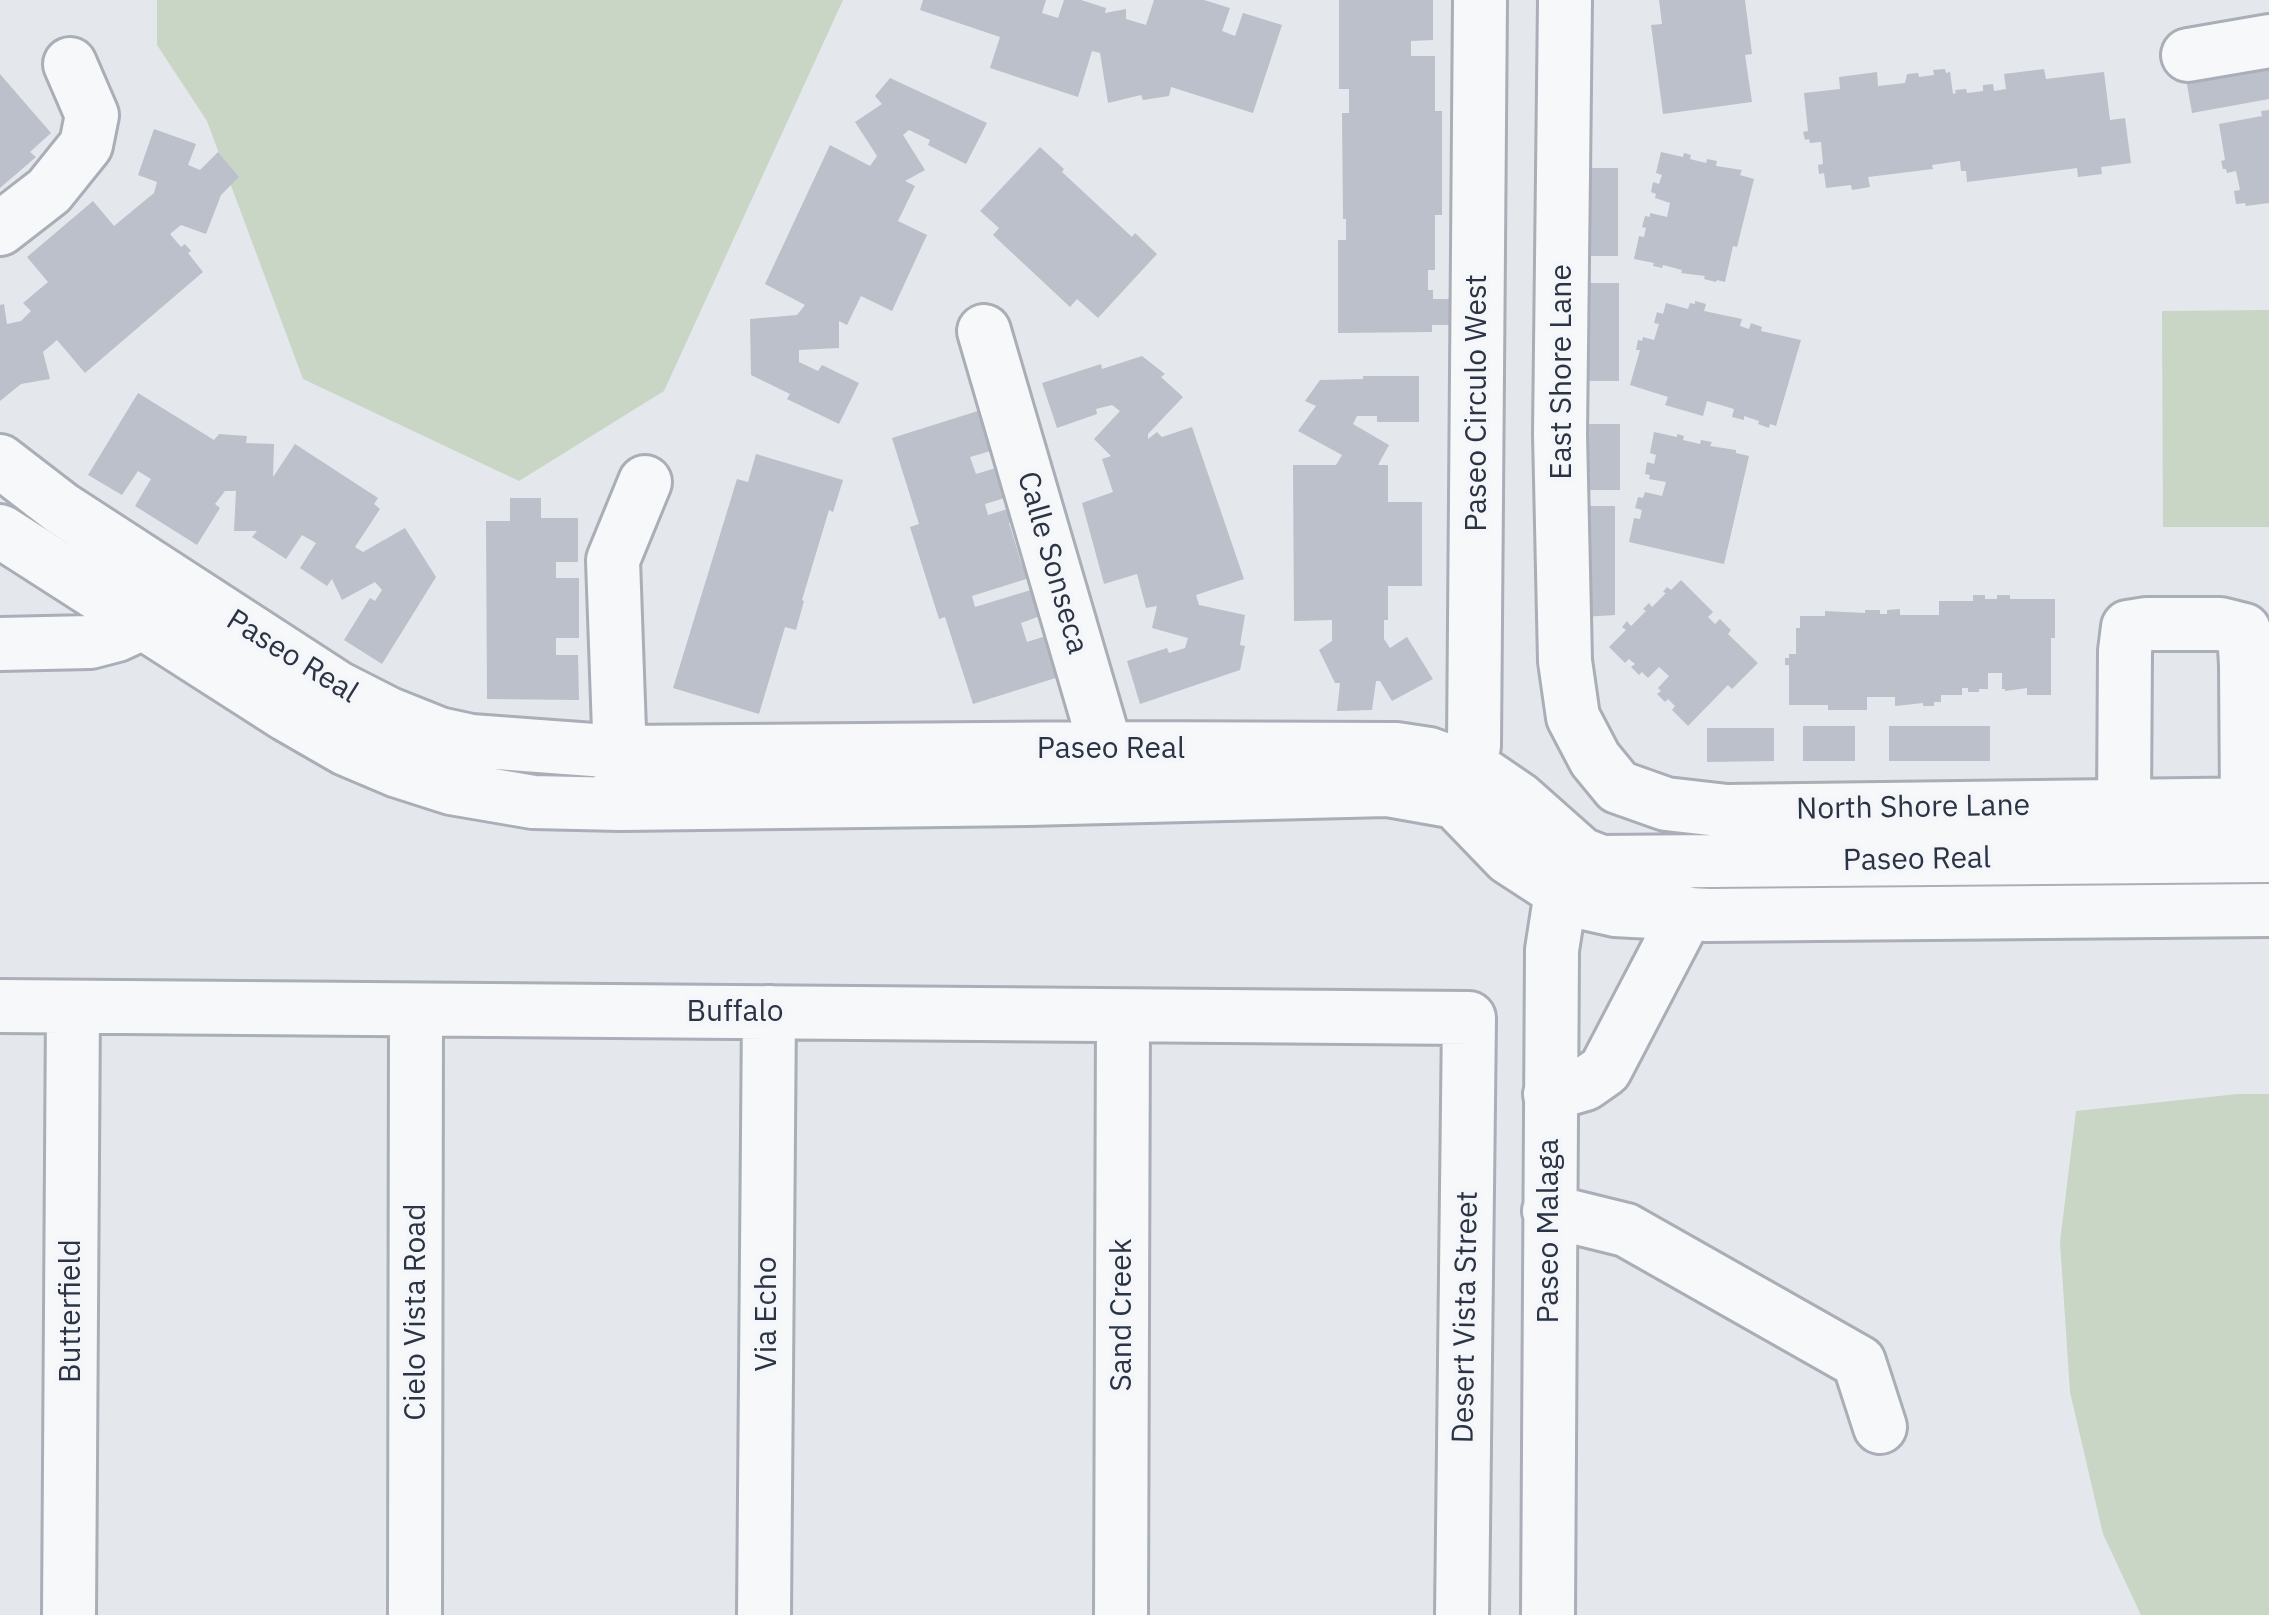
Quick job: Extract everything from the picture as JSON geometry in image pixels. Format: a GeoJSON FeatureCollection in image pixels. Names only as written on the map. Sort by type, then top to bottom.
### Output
{"type":"FeatureCollection","features":[{"type":"Feature","properties":{"kind":"street","name":"Paseo Circulo West"},"geometry":{"type":"LineString","coordinates":[[1461,784],[1474,746],[1480,0]]}},
{"type":"Feature","properties":{"kind":"street","name":"East Shore Lane"},"geometry":{"type":"LineString","coordinates":[[1566,0],[1560,434],[1565,661],[1573,717],[1584,741]]}},
{"type":"Feature","properties":{"kind":"street"},"geometry":{"type":"LineString","coordinates":[[2188,55],[2269,41]]}},
{"type":"Feature","properties":{"kind":"street"},"geometry":{"type":"LineString","coordinates":[[0,228],[49,191],[86,145],[92,115],[70,64]]}},
{"type":"Feature","properties":{"kind":"street","name":"Calle Sonseca"},"geometry":{"type":"LineString","coordinates":[[984,331],[1106,772]]}},
{"type":"Feature","properties":{"kind":"street","name":"Paseo Real"},"geometry":{"type":"LineString","coordinates":[[0,461],[62,508],[338,688],[439,734],[471,742],[620,752],[1106,772],[1387,790],[1461,784],[1510,858],[1568,871]]}},
{"type":"Feature","properties":{"kind":"street"},"geometry":{"type":"LineString","coordinates":[[621,804],[612,560],[645,482]]}},
{"type":"Feature","properties":{"kind":"street","name":"Paseo Real"},"geometry":{"type":"LineString","coordinates":[[0,531],[346,750],[451,788],[533,802],[621,804],[1106,772]]}},
{"type":"Feature","properties":{"kind":"street"},"geometry":{"type":"LineString","coordinates":[[0,644],[90,642],[117,635],[142,623],[176,583]]}},
{"type":"Feature","properties":{"kind":"street"},"geometry":{"type":"LineString","coordinates":[[2124,806],[2125,651],[2128,627],[2146,624],[2220,624],[2244,630],[2258,666],[2258,804]]}},
{"type":"Feature","properties":{"kind":"street","name":"North Shore Lane"},"geometry":{"type":"LineString","coordinates":[[1584,741],[1618,787],[1666,804],[1727,811],[2258,804]]}},
{"type":"Feature","properties":{"kind":"street","name":"Paseo Real"},"geometry":{"type":"LineString","coordinates":[[2269,856],[1635,863],[1601,862],[1580,854],[1568,871],[1575,901],[1615,910],[2269,910]]}},
{"type":"Feature","properties":{"kind":"street"},"geometry":{"type":"LineString","coordinates":[[2088,858],[2088,911]]}},
{"type":"Feature","properties":{"kind":"street","name":"Paseo Malaga"},"geometry":{"type":"LineString","coordinates":[[1548,1615],[1552,950],[1568,871]]}},
{"type":"Feature","properties":{"kind":"street"},"geometry":{"type":"LineString","coordinates":[[1550,1094],[1585,1084],[1605,1070],[1687,913]]}},
{"type":"Feature","properties":{"kind":"street","name":"Buffalo"},"geometry":{"type":"LineString","coordinates":[[0,1006],[1469,1018]]}},
{"type":"Feature","properties":{"kind":"street","name":"Butterfield"},"geometry":{"type":"LineString","coordinates":[[68,1615],[73,1007]]}},
{"type":"Feature","properties":{"kind":"street","name":"Cielo Vista Road"},"geometry":{"type":"LineString","coordinates":[[416,1010],[416,1615]]}},
{"type":"Feature","properties":{"kind":"street","name":"Via Echo"},"geometry":{"type":"LineString","coordinates":[[764,1615],[769,1012]]}},
{"type":"Feature","properties":{"kind":"street","name":"Sand Creek"},"geometry":{"type":"LineString","coordinates":[[1121,1615],[1123,1016]]}},
{"type":"Feature","properties":{"kind":"street","name":"Desert Vista Street"},"geometry":{"type":"LineString","coordinates":[[1462,1615],[1469,1018]]}},
{"type":"Feature","properties":{"kind":"street"},"geometry":{"type":"LineString","coordinates":[[1549,1211],[1626,1230],[1858,1362],[1880,1427]]}},
{"type":"Feature","properties":{"kind":"green space"},"geometry":{"type":"Polygon","coordinates":[[[157,0],[843,0],[664,391],[519,481],[303,379],[207,121],[157,45],[157,0]]]}},
{"type":"Feature","properties":{"kind":"green space"},"geometry":{"type":"Polygon","coordinates":[[[2269,310],[2269,527],[2163,527],[2162,311],[2269,310]]]}},
{"type":"Feature","properties":{"kind":"green space"},"geometry":{"type":"Polygon","coordinates":[[[2269,1094],[2269,1615],[2141,1615],[2103,1534],[2070,1392],[2060,1242],[2076,1111],[2269,1094]]]}},
{"type":"Feature","properties":{"kind":"building"},"geometry":{"type":"Polygon","coordinates":[[[923,0],[1046,0],[1042,13],[1058,18],[1064,0],[1081,0],[1106,8],[1105,13],[1126,9],[1126,19],[1146,25],[1154,0],[1204,0],[1230,8],[1222,31],[1235,36],[1243,13],[1282,25],[1253,113],[1171,87],[1169,96],[1143,100],[1141,95],[1108,103],[1100,53],[1092,51],[1078,97],[990,68],[1000,37],[920,10],[923,0]]]}},
{"type":"Feature","properties":{"kind":"building"},"geometry":{"type":"Polygon","coordinates":[[[1339,0],[1433,0],[1433,40],[1411,41],[1411,56],[1435,56],[1435,111],[1442,111],[1442,215],[1435,215],[1435,270],[1428,270],[1428,290],[1433,290],[1433,299],[1449,299],[1449,325],[1432,325],[1432,332],[1338,333],[1338,240],[1346,240],[1342,113],[1349,113],[1349,89],[1339,89],[1339,0]]]}},
{"type":"Feature","properties":{"kind":"building"},"geometry":{"type":"Polygon","coordinates":[[[1659,0],[1745,0],[1752,54],[1745,55],[1752,102],[1663,114],[1651,25],[1662,24],[1659,0]]]}},
{"type":"Feature","properties":{"kind":"building"},"geometry":{"type":"Polygon","coordinates":[[[2269,64],[2269,99],[2192,113],[2186,79],[2269,64]]]}},
{"type":"Feature","properties":{"kind":"building"},"geometry":{"type":"Polygon","coordinates":[[[1945,69],[1950,72],[1953,94],[1955,90],[1983,91],[1983,85],[1993,84],[1994,91],[2006,89],[2004,74],[2044,69],[2046,79],[2104,72],[2110,120],[2125,118],[2131,163],[2101,167],[2102,174],[2078,177],[2077,168],[1967,182],[1960,161],[1932,165],[1933,169],[1868,177],[1870,187],[1826,188],[1824,173],[1819,174],[1818,165],[1823,164],[1821,142],[1810,143],[1803,132],[1808,131],[1804,93],[1840,89],[1839,77],[1877,72],[1878,86],[1905,83],[1907,74],[1918,73],[1919,77],[1945,69]]]}},
{"type":"Feature","properties":{"kind":"building"},"geometry":{"type":"Polygon","coordinates":[[[0,74],[51,133],[30,152],[36,157],[0,188],[0,74]]]}},
{"type":"Feature","properties":{"kind":"building"},"geometry":{"type":"Polygon","coordinates":[[[890,78],[987,123],[966,164],[928,145],[930,140],[909,130],[903,135],[925,170],[905,181],[915,186],[898,221],[927,235],[892,311],[861,296],[847,325],[839,321],[839,348],[799,350],[799,362],[818,371],[822,365],[859,383],[839,424],[787,399],[790,394],[751,375],[750,319],[797,315],[805,305],[765,284],[830,145],[870,166],[877,156],[855,122],[882,104],[875,96],[890,78]]]}},
{"type":"Feature","properties":{"kind":"building"},"geometry":{"type":"Polygon","coordinates":[[[2269,110],[2269,203],[2236,204],[2234,191],[2240,190],[2236,171],[2227,173],[2223,169],[2219,124],[2262,116],[2261,111],[2269,110]]]}},
{"type":"Feature","properties":{"kind":"building"},"geometry":{"type":"Polygon","coordinates":[[[154,129],[196,144],[188,165],[200,170],[218,152],[239,177],[221,195],[206,234],[181,225],[170,234],[181,247],[185,244],[203,272],[85,373],[57,340],[43,352],[50,379],[21,384],[0,401],[0,305],[4,304],[7,324],[21,321],[31,311],[23,303],[48,282],[27,257],[93,201],[114,226],[154,193],[157,182],[138,175],[154,129]]]}},
{"type":"Feature","properties":{"kind":"building"},"geometry":{"type":"Polygon","coordinates":[[[1040,147],[1132,237],[1135,233],[1157,254],[1098,318],[1077,299],[1070,307],[993,235],[999,228],[980,211],[1040,147]]]}},
{"type":"Feature","properties":{"kind":"building"},"geometry":{"type":"Polygon","coordinates":[[[1661,152],[1683,157],[1684,153],[1706,163],[1707,159],[1717,161],[1716,166],[1742,170],[1740,175],[1754,179],[1725,282],[1634,259],[1639,236],[1644,237],[1645,216],[1650,217],[1650,213],[1667,217],[1670,203],[1655,198],[1656,194],[1651,192],[1653,182],[1659,184],[1662,175],[1656,173],[1661,152]]]}},
{"type":"Feature","properties":{"kind":"building"},"geometry":{"type":"Polygon","coordinates":[[[1583,168],[1618,168],[1618,256],[1584,256],[1583,168]]]}},
{"type":"Feature","properties":{"kind":"building"},"geometry":{"type":"Polygon","coordinates":[[[1586,283],[1619,283],[1619,381],[1586,381],[1586,283]]]}},
{"type":"Feature","properties":{"kind":"building"},"geometry":{"type":"Polygon","coordinates":[[[1695,301],[1706,304],[1704,311],[1742,319],[1740,326],[1749,329],[1751,323],[1762,327],[1761,331],[1801,340],[1776,426],[1770,424],[1769,428],[1744,416],[1744,420],[1732,417],[1734,409],[1707,401],[1703,416],[1665,405],[1668,397],[1630,385],[1640,350],[1636,350],[1638,340],[1654,340],[1659,324],[1654,323],[1657,312],[1663,314],[1666,303],[1688,309],[1695,301]]]}},
{"type":"Feature","properties":{"kind":"building"},"geometry":{"type":"Polygon","coordinates":[[[1142,356],[1165,374],[1161,377],[1183,397],[1148,434],[1148,439],[1157,432],[1162,437],[1192,427],[1244,579],[1196,595],[1199,605],[1245,615],[1240,645],[1245,646],[1240,670],[1140,704],[1127,661],[1167,648],[1169,653],[1185,648],[1188,638],[1152,628],[1157,606],[1146,608],[1137,574],[1104,584],[1082,503],[1113,492],[1102,459],[1111,456],[1094,439],[1120,411],[1112,405],[1096,409],[1097,414],[1057,428],[1042,383],[1142,356]]]}},
{"type":"Feature","properties":{"kind":"building"},"geometry":{"type":"Polygon","coordinates":[[[1419,376],[1419,422],[1377,422],[1377,416],[1357,416],[1353,424],[1389,445],[1378,465],[1388,465],[1388,502],[1422,502],[1422,586],[1388,586],[1384,639],[1390,648],[1407,637],[1433,679],[1392,701],[1380,681],[1376,681],[1372,710],[1337,711],[1340,683],[1335,683],[1319,650],[1332,641],[1332,620],[1294,621],[1293,465],[1336,465],[1342,455],[1298,431],[1316,406],[1305,401],[1320,380],[1419,376]]]}},
{"type":"Feature","properties":{"kind":"building"},"geometry":{"type":"Polygon","coordinates":[[[138,393],[214,440],[219,434],[247,436],[246,443],[274,444],[273,477],[295,444],[378,498],[374,504],[380,509],[355,547],[363,552],[405,528],[436,577],[382,664],[344,640],[370,598],[375,601],[382,590],[375,582],[342,600],[332,579],[327,586],[300,568],[316,543],[302,535],[286,559],[252,537],[257,531],[234,531],[236,491],[225,491],[215,504],[220,508],[197,545],[135,506],[151,479],[138,471],[122,495],[88,475],[138,393]]]}},
{"type":"Feature","properties":{"kind":"building"},"geometry":{"type":"Polygon","coordinates":[[[981,410],[994,450],[970,457],[976,474],[999,467],[1008,497],[985,504],[988,515],[1014,507],[1018,520],[1009,523],[1022,565],[1035,561],[1039,575],[972,596],[975,607],[1034,589],[1043,615],[1021,623],[1027,642],[1049,635],[1062,676],[973,704],[945,617],[939,619],[910,527],[919,524],[892,438],[981,410]]]}},
{"type":"Feature","properties":{"kind":"building"},"geometry":{"type":"Polygon","coordinates":[[[1587,424],[1620,424],[1620,490],[1587,490],[1587,424]]]}},
{"type":"Feature","properties":{"kind":"building"},"geometry":{"type":"Polygon","coordinates":[[[1654,432],[1677,434],[1684,436],[1683,440],[1700,444],[1701,440],[1712,442],[1710,446],[1749,456],[1724,564],[1629,542],[1634,518],[1640,519],[1642,510],[1635,508],[1638,497],[1643,498],[1645,492],[1662,496],[1666,482],[1649,479],[1650,475],[1645,474],[1647,462],[1654,464],[1656,455],[1650,453],[1654,432]]]}},
{"type":"Feature","properties":{"kind":"building"},"geometry":{"type":"Polygon","coordinates":[[[756,454],[843,480],[833,512],[829,510],[796,630],[785,627],[759,714],[673,688],[737,479],[748,482],[756,454]]]}},
{"type":"Feature","properties":{"kind":"building"},"geometry":{"type":"Polygon","coordinates":[[[510,498],[541,498],[541,518],[578,518],[578,562],[556,562],[556,578],[579,578],[579,638],[556,638],[556,655],[578,655],[579,700],[487,699],[486,521],[510,521],[510,498]]]}},
{"type":"Feature","properties":{"kind":"building"},"geometry":{"type":"Polygon","coordinates":[[[1582,506],[1615,506],[1615,615],[1582,617],[1582,506]]]}},
{"type":"Feature","properties":{"kind":"building"},"geometry":{"type":"Polygon","coordinates":[[[1681,580],[1713,612],[1708,617],[1715,624],[1720,619],[1731,630],[1728,634],[1758,663],[1732,689],[1728,685],[1688,726],[1672,710],[1675,706],[1657,694],[1669,676],[1659,667],[1648,678],[1642,672],[1639,675],[1631,667],[1635,664],[1629,659],[1625,663],[1609,647],[1626,630],[1622,627],[1627,621],[1631,626],[1649,603],[1652,607],[1667,587],[1671,590],[1681,580]]]}},
{"type":"Feature","properties":{"kind":"building"},"geometry":{"type":"Polygon","coordinates":[[[1973,595],[1985,595],[1985,599],[2010,595],[2010,599],[2055,599],[2051,695],[2027,695],[2027,688],[2005,691],[2002,673],[1988,673],[1988,689],[1968,692],[1968,688],[1962,688],[1962,695],[1941,695],[1941,702],[1934,702],[1934,706],[1895,706],[1895,697],[1867,697],[1867,710],[1789,705],[1789,665],[1785,665],[1785,658],[1796,654],[1800,616],[1865,610],[1887,614],[1887,610],[1900,609],[1900,615],[1939,615],[1939,601],[1973,601],[1973,595]]]}},
{"type":"Feature","properties":{"kind":"building"},"geometry":{"type":"Polygon","coordinates":[[[1803,726],[1855,726],[1855,761],[1803,761],[1803,726]]]}},
{"type":"Feature","properties":{"kind":"building"},"geometry":{"type":"Polygon","coordinates":[[[1889,726],[1990,726],[1990,761],[1889,761],[1889,726]]]}},
{"type":"Feature","properties":{"kind":"building"},"geometry":{"type":"Polygon","coordinates":[[[1707,728],[1774,728],[1774,761],[1707,762],[1707,728]]]}}]}
